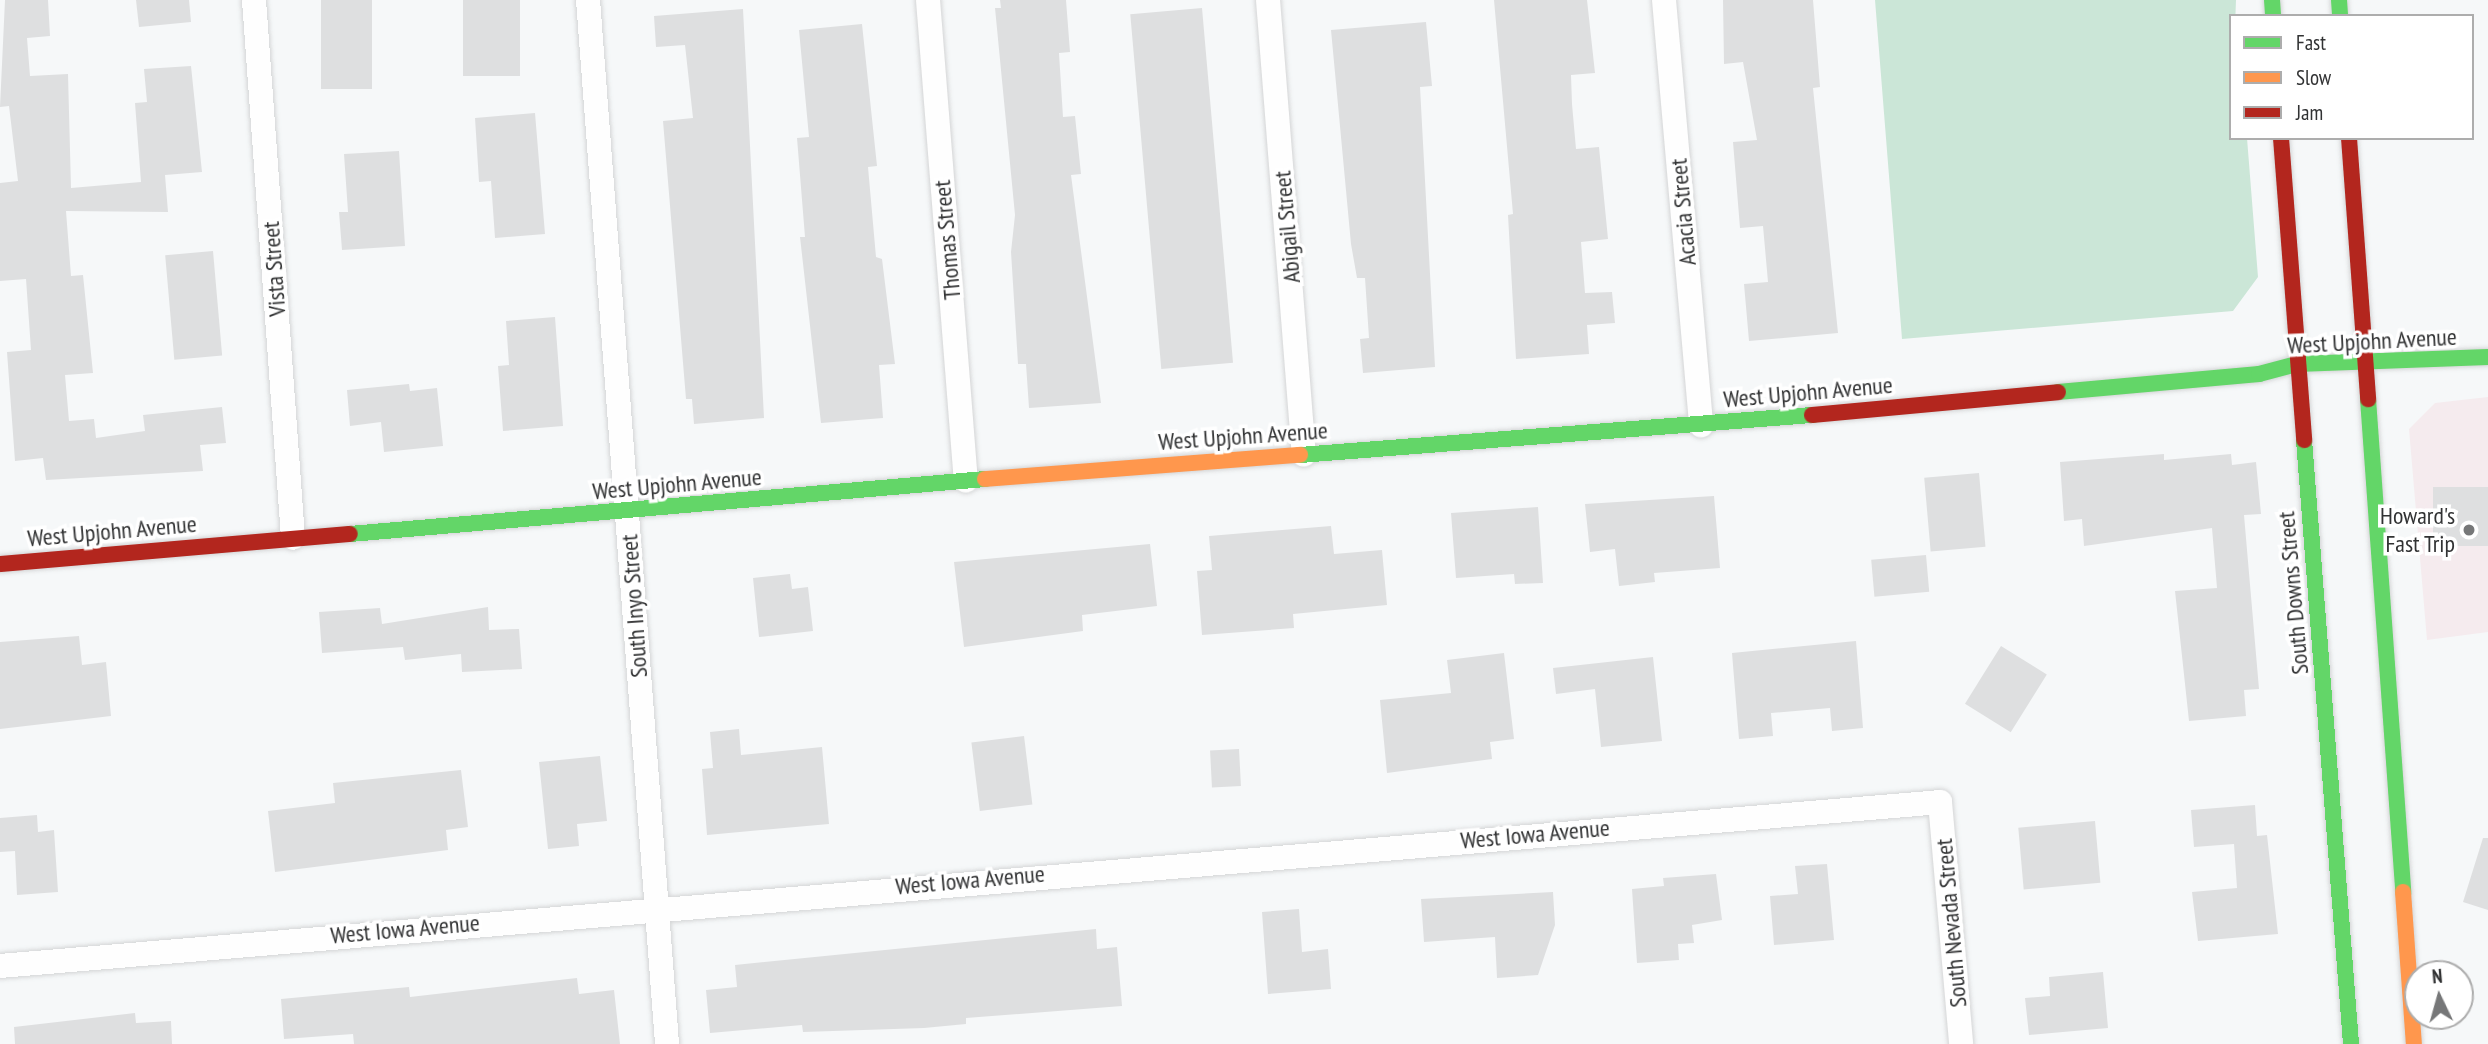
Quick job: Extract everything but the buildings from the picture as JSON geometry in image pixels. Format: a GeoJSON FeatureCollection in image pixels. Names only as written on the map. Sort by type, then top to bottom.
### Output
{"type":"FeatureCollection","features":[{"type":"Feature","properties":{"kind":"street","name":"Vista Street"},"geometry":{"type":"LineString","coordinates":[[254,0],[293,538]]}},
{"type":"Feature","properties":{"kind":"street","name":"South Inyo Street"},"geometry":{"type":"LineString","coordinates":[[588,0],[667,1044]]}},
{"type":"Feature","properties":{"kind":"street","name":"Thomas Street"},"geometry":{"type":"LineString","coordinates":[[928,0],[966,480]]}},
{"type":"Feature","properties":{"kind":"street","name":"Abigail Street"},"geometry":{"type":"LineString","coordinates":[[1268,0],[1304,455]]}},
{"type":"Feature","properties":{"kind":"street","name":"Acacia Street"},"geometry":{"type":"LineString","coordinates":[[1664,0],[1701,425]]}},
{"type":"Feature","properties":{"kind":"street","name":"South Downs Street"},"geometry":{"type":"LineString","coordinates":[[2281,140],[2351,1044]]}},
{"type":"Feature","properties":{"kind":"street"},"geometry":{"type":"LineString","coordinates":[[2349,140],[2414,1044]]}},
{"type":"Feature","properties":{"kind":"street","name":"West Upjohn Avenue"},"geometry":{"type":"LineString","coordinates":[[0,564],[627,512],[966,480],[1701,425],[2259,374],[2297,364],[2488,357]]}},
{"type":"Feature","properties":{"kind":"street","name":"West Iowa Avenue"},"geometry":{"type":"LineString","coordinates":[[0,966],[655,906],[1941,802]]}},
{"type":"Feature","properties":{"kind":"street","name":"South Nevada Street"},"geometry":{"type":"LineString","coordinates":[[1941,802],[1961,1044]]}},
{"type":"Feature","properties":{"kind":"shaded area"},"geometry":{"type":"Polygon","coordinates":[[[2488,397],[2488,632],[2427,640],[2409,429],[2435,403],[2488,397]]]}},
{"type":"Feature","properties":{"kind":"green space"},"geometry":{"type":"Polygon","coordinates":[[[1875,0],[2236,0],[2235,14],[2229,14],[2229,140],[2247,140],[2258,277],[2233,311],[1902,339],[1875,0]]]}},
{"type":"Feature","properties":{"kind":"traffic: fast"},"geometry":{"type":"LineString","coordinates":[[2272,0],[2273,14]]}},
{"type":"Feature","properties":{"kind":"traffic: fast"},"geometry":{"type":"LineString","coordinates":[[2339,0],[2340,14]]}},
{"type":"Feature","properties":{"kind":"traffic: fast"},"geometry":{"type":"LineString","coordinates":[[2058,392],[2259,374],[2297,364],[2488,357]]}},
{"type":"Feature","properties":{"kind":"traffic: fast"},"geometry":{"type":"LineString","coordinates":[[2368,399],[2403,892]]}},
{"type":"Feature","properties":{"kind":"traffic: fast"},"geometry":{"type":"LineString","coordinates":[[1300,455],[1812,415]]}},
{"type":"Feature","properties":{"kind":"traffic: fast"},"geometry":{"type":"LineString","coordinates":[[2304,440],[2351,1044]]}},
{"type":"Feature","properties":{"kind":"traffic: fast"},"geometry":{"type":"LineString","coordinates":[[350,534],[985,479]]}},
{"type":"Feature","properties":{"kind":"traffic: slow"},"geometry":{"type":"LineString","coordinates":[[985,479],[1300,455]]}},
{"type":"Feature","properties":{"kind":"traffic: slow"},"geometry":{"type":"LineString","coordinates":[[2403,892],[2414,1044]]}},
{"type":"Feature","properties":{"kind":"traffic: jam"},"geometry":{"type":"LineString","coordinates":[[2281,140],[2304,440]]}},
{"type":"Feature","properties":{"kind":"traffic: jam"},"geometry":{"type":"LineString","coordinates":[[2349,140],[2368,399]]}},
{"type":"Feature","properties":{"kind":"traffic: jam"},"geometry":{"type":"LineString","coordinates":[[1812,415],[2058,392]]}},
{"type":"Feature","properties":{"kind":"traffic: jam"},"geometry":{"type":"LineString","coordinates":[[0,564],[350,534]]}},
{"type":"Feature","properties":{"kind":"place","name":"Howard's Fast Trip"},"geometry":{"type":"Point","coordinates":[2469,530]}}]}
